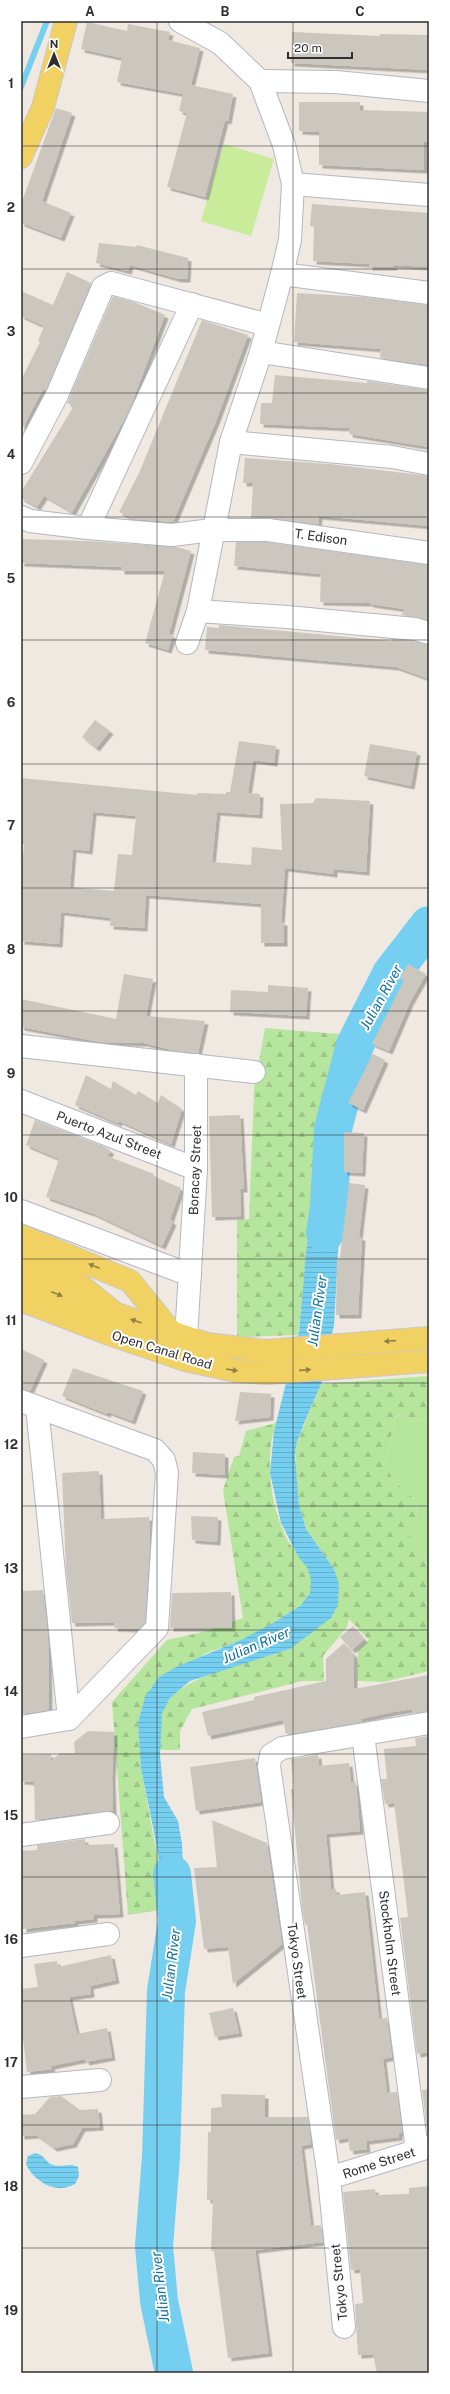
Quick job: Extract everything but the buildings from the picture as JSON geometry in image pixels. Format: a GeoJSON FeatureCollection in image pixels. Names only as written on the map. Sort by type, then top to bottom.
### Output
{"type":"FeatureCollection","features":[{"type":"Feature","properties":{"kind":"main road"},"geometry":{"type":"LineString","coordinates":[[21,157],[43,107],[66,21]]}},
{"type":"Feature","properties":{"kind":"main road","name":"Open Canal Road"},"geometry":{"type":"LineString","coordinates":[[21,1236],[130,1281],[180,1336]]}},
{"type":"Feature","properties":{"kind":"main road"},"geometry":{"type":"LineString","coordinates":[[21,1258],[74,1280],[116,1314],[207,1344],[266,1351],[429,1338]]}},
{"type":"Feature","properties":{"kind":"main road"},"geometry":{"type":"LineString","coordinates":[[21,1279],[67,1298],[118,1337]]}},
{"type":"Feature","properties":{"kind":"main road","name":"Open Canal Road"},"geometry":{"type":"LineString","coordinates":[[21,1300],[118,1337],[202,1364],[236,1371],[267,1373],[429,1361]]}},
{"type":"Feature","properties":{"kind":"street"},"geometry":{"type":"LineString","coordinates":[[180,21],[220,43],[260,81],[284,145],[293,184],[290,240],[261,352],[231,442],[212,530],[198,611],[187,643]]}},
{"type":"Feature","properties":{"kind":"street"},"geometry":{"type":"LineString","coordinates":[[260,81],[336,82],[429,91]]}},
{"type":"Feature","properties":{"kind":"street"},"geometry":{"type":"LineString","coordinates":[[293,184],[429,195]]}},
{"type":"Feature","properties":{"kind":"street"},"geometry":{"type":"LineString","coordinates":[[282,274],[429,293]]}},
{"type":"Feature","properties":{"kind":"street"},"geometry":{"type":"LineString","coordinates":[[21,464],[57,395],[103,287],[111,283],[268,325]]}},
{"type":"Feature","properties":{"kind":"street"},"geometry":{"type":"LineString","coordinates":[[88,528],[192,304]]}},
{"type":"Feature","properties":{"kind":"street"},"geometry":{"type":"LineString","coordinates":[[261,352],[429,378]]}},
{"type":"Feature","properties":{"kind":"street"},"geometry":{"type":"LineString","coordinates":[[231,442],[392,456],[429,464]]}},
{"type":"Feature","properties":{"kind":"street","name":"T. Edison"},"geometry":{"type":"LineString","coordinates":[[21,517],[30,521],[172,536],[212,530],[268,530],[429,553]]}},
{"type":"Feature","properties":{"kind":"street"},"geometry":{"type":"LineString","coordinates":[[198,611],[287,616],[415,629],[429,633]]}},
{"type":"Feature","properties":{"kind":"street"},"geometry":{"type":"LineString","coordinates":[[21,1046],[254,1072]]}},
{"type":"Feature","properties":{"kind":"street","name":"Boracay Street"},"geometry":{"type":"LineString","coordinates":[[180,1336],[190,1275],[196,1169],[196,1065]]}},
{"type":"Feature","properties":{"kind":"street","name":"Puerto Azul Street"},"geometry":{"type":"LineString","coordinates":[[21,1101],[196,1169]]}},
{"type":"Feature","properties":{"kind":"street"},"geometry":{"type":"LineString","coordinates":[[21,1211],[190,1275]]}},
{"type":"Feature","properties":{"kind":"street"},"geometry":{"type":"LineString","coordinates":[[21,1727],[69,1719],[157,1628],[166,1473],[164,1460],[155,1450],[29,1404],[69,1719]]}},
{"type":"Feature","properties":{"kind":"street","name":"Tokyo Street"},"geometry":{"type":"LineString","coordinates":[[344,2327],[329,2178],[269,1766],[272,1755],[282,1748],[429,1723]]}},
{"type":"Feature","properties":{"kind":"street","name":"Stockholm Street"},"geometry":{"type":"LineString","coordinates":[[363,1735],[423,2148]]}},
{"type":"Feature","properties":{"kind":"street"},"geometry":{"type":"LineString","coordinates":[[21,1835],[108,1823]]}},
{"type":"Feature","properties":{"kind":"street"},"geometry":{"type":"LineString","coordinates":[[21,1946],[108,1934]]}},
{"type":"Feature","properties":{"kind":"street"},"geometry":{"type":"LineString","coordinates":[[21,2087],[100,2080]]}},
{"type":"Feature","properties":{"kind":"street","name":"Rome Street"},"geometry":{"type":"LineString","coordinates":[[329,2178],[423,2148]]}},
{"type":"Feature","properties":{"kind":"green space"},"geometry":{"type":"Polygon","coordinates":[[[224,144],[274,159],[251,236],[201,221],[224,144]]]}},
{"type":"Feature","properties":{"kind":"green space"},"geometry":{"type":"Polygon","coordinates":[[[265,1028],[339,1034],[320,1125],[298,1335],[237,1337],[237,1220],[249,1219],[254,1089],[265,1028]]]}},
{"type":"Feature","properties":{"kind":"green space"},"geometry":{"type":"Polygon","coordinates":[[[429,1376],[429,1416],[424,1420],[396,1415],[385,1462],[393,1480],[417,1501],[416,1520],[407,1531],[426,1560],[429,1560],[429,1671],[384,1682],[357,1681],[358,1650],[369,1640],[349,1619],[347,1627],[323,1656],[324,1681],[302,1681],[192,1709],[180,1731],[180,1750],[160,1750],[161,1718],[169,1700],[182,1689],[198,1679],[237,1665],[290,1649],[334,1569],[306,1529],[299,1505],[295,1475],[296,1445],[321,1384],[429,1376]]]}},
{"type":"Feature","properties":{"kind":"green space"},"geometry":{"type":"Polygon","coordinates":[[[396,1415],[424,1420],[429,1416],[429,1560],[426,1560],[407,1531],[416,1520],[417,1501],[393,1480],[385,1462],[396,1415]]]}},
{"type":"Feature","properties":{"kind":"green space"},"geometry":{"type":"Polygon","coordinates":[[[276,1423],[270,1452],[273,1498],[282,1528],[288,1541],[305,1563],[309,1571],[311,1589],[303,1602],[295,1610],[274,1624],[251,1636],[211,1651],[200,1657],[184,1672],[138,1724],[141,1769],[167,1909],[128,1915],[112,1702],[167,1640],[203,1632],[243,1618],[223,1490],[234,1457],[239,1456],[246,1431],[276,1423]]]}},
{"type":"Feature","properties":{"kind":"water"},"geometry":{"type":"Polygon","coordinates":[[[315,1182],[342,1182],[334,1325],[321,1384],[296,1445],[295,1458],[299,1505],[306,1529],[334,1569],[339,1584],[338,1605],[331,1618],[290,1649],[190,1681],[170,1698],[162,1713],[160,1755],[164,1797],[178,1821],[182,1844],[185,1925],[168,1925],[167,1909],[154,1832],[141,1769],[138,1723],[145,1697],[159,1677],[176,1667],[241,1640],[275,1622],[300,1606],[310,1593],[311,1581],[308,1569],[298,1556],[281,1523],[270,1473],[274,1431],[299,1331],[306,1254],[315,1182]]]}},
{"type":"Feature","properties":{"kind":"water"},"geometry":{"type":"Polygon","coordinates":[[[35,2153],[41,2155],[53,2165],[71,2165],[78,2167],[79,2176],[75,2184],[61,2188],[47,2185],[40,2181],[34,2176],[26,2164],[28,2156],[35,2153]]]}},
{"type":"Feature","properties":{"kind":"waterway"},"geometry":{"type":"LineString","coordinates":[[21,87],[47,21]]}},
{"type":"Feature","properties":{"kind":"waterway","name":"Julian River"},"geometry":{"type":"LineString","coordinates":[[325,1233],[329,1207],[333,1129],[355,1045],[391,974],[429,925]]}},
{"type":"Feature","properties":{"kind":"waterway","name":"Julian River"},"geometry":{"type":"LineString","coordinates":[[172,1874],[177,1921],[166,1991],[161,2157],[154,2246],[159,2301],[174,2373]]}}]}
